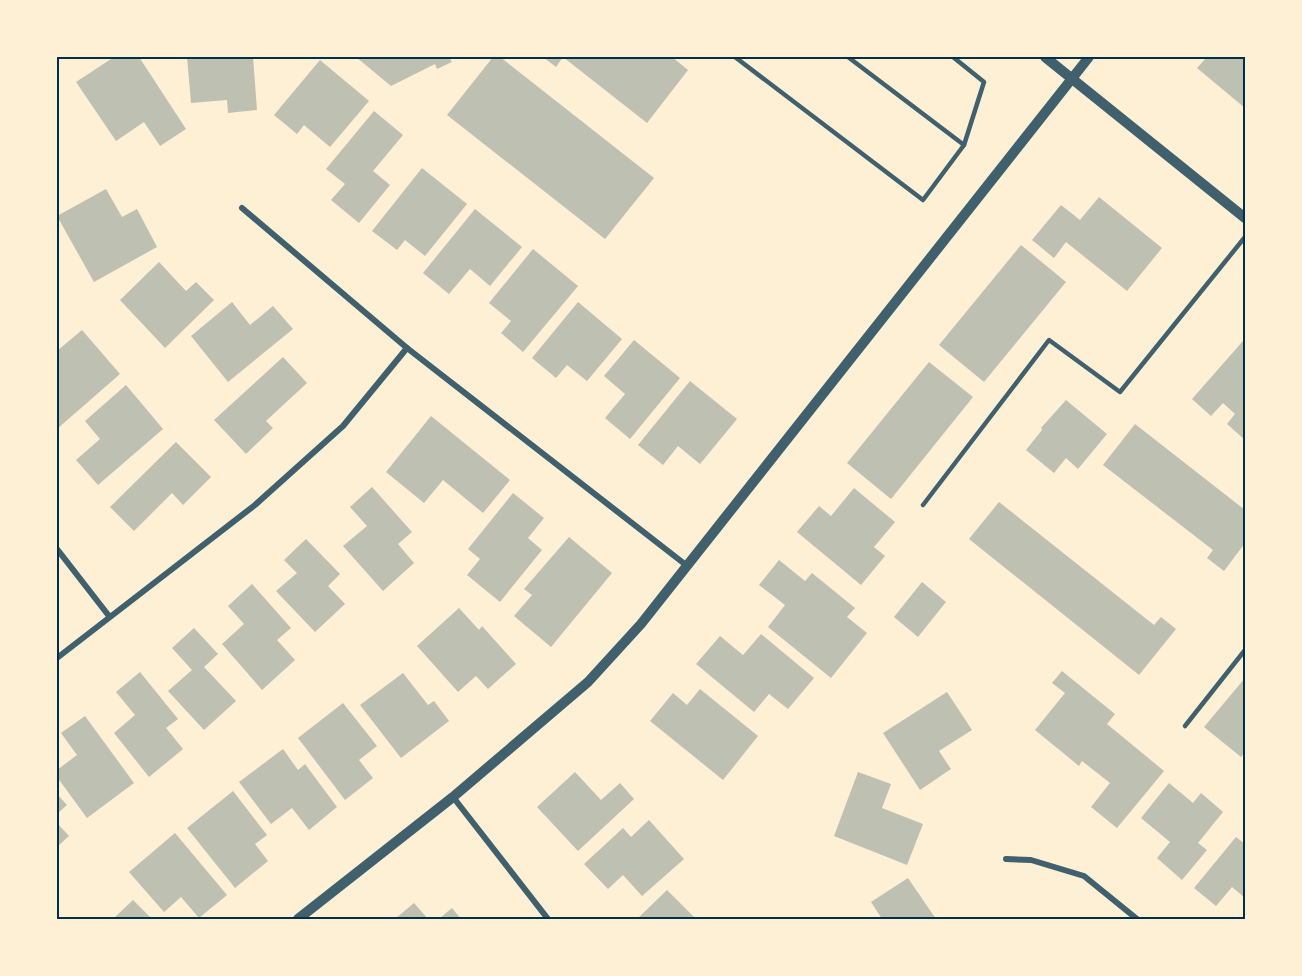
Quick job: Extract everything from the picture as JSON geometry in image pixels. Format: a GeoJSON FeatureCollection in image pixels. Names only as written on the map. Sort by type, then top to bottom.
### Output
{"type":"FeatureCollection","features":[{"type":"Feature","properties":{"kind":"street"},"geometry":{"type":"LineString","coordinates":[[1045,57],[1245,218]]}},
{"type":"Feature","properties":{"kind":"street"},"geometry":{"type":"LineString","coordinates":[[298,919],[453,797],[588,682],[641,624],[1089,57]]}},
{"type":"Feature","properties":{"kind":"street"},"geometry":{"type":"LineString","coordinates":[[242,208],[407,348],[686,566]]}},
{"type":"Feature","properties":{"kind":"street"},"geometry":{"type":"LineString","coordinates":[[57,658],[255,505],[344,426],[407,348]]}},
{"type":"Feature","properties":{"kind":"street"},"geometry":{"type":"LineString","coordinates":[[57,549],[109,616]]}},
{"type":"Feature","properties":{"kind":"street"},"geometry":{"type":"LineString","coordinates":[[453,797],[548,919]]}},
{"type":"Feature","properties":{"kind":"street"},"geometry":{"type":"LineString","coordinates":[[1006,859],[1031,860],[1084,876],[1137,919]]}},
{"type":"Feature","properties":{"kind":"lane"},"geometry":{"type":"LineString","coordinates":[[735,57],[923,200],[964,145],[984,81],[953,57]]}},
{"type":"Feature","properties":{"kind":"lane"},"geometry":{"type":"LineString","coordinates":[[848,57],[964,145]]}},
{"type":"Feature","properties":{"kind":"lane"},"geometry":{"type":"LineString","coordinates":[[923,505],[1049,340],[1120,392],[1245,237]]}},
{"type":"Feature","properties":{"kind":"lane"},"geometry":{"type":"LineString","coordinates":[[1185,726],[1245,650]]}},
{"type":"Feature","properties":{"kind":"building"},"geometry":{"type":"Polygon","coordinates":[[[114,57],[139,57],[186,129],[160,146],[144,122],[116,141],[76,82],[114,57]]]}},
{"type":"Feature","properties":{"kind":"building"},"geometry":{"type":"Polygon","coordinates":[[[187,57],[253,57],[257,110],[228,113],[227,100],[191,103],[187,57]]]}},
{"type":"Feature","properties":{"kind":"building"},"geometry":{"type":"Polygon","coordinates":[[[356,57],[449,57],[452,62],[437,69],[435,64],[391,86],[356,57]]]}},
{"type":"Feature","properties":{"kind":"building"},"geometry":{"type":"Polygon","coordinates":[[[493,57],[500,57],[654,178],[605,239],[447,115],[493,57]]]}},
{"type":"Feature","properties":{"kind":"building"},"geometry":{"type":"Polygon","coordinates":[[[543,57],[563,57],[556,67],[543,57]]]}},
{"type":"Feature","properties":{"kind":"building"},"geometry":{"type":"Polygon","coordinates":[[[563,57],[672,57],[688,70],[647,123],[563,57]]]}},
{"type":"Feature","properties":{"kind":"building"},"geometry":{"type":"Polygon","coordinates":[[[1207,57],[1245,57],[1245,108],[1197,68],[1207,57]]]}},
{"type":"Feature","properties":{"kind":"building"},"geometry":{"type":"Polygon","coordinates":[[[320,60],[369,101],[330,147],[304,125],[297,134],[274,115],[320,60]]]}},
{"type":"Feature","properties":{"kind":"building"},"geometry":{"type":"Polygon","coordinates":[[[374,111],[403,135],[373,171],[390,185],[359,223],[331,200],[345,184],[326,169],[374,111]]]}},
{"type":"Feature","properties":{"kind":"building"},"geometry":{"type":"Polygon","coordinates":[[[422,168],[467,204],[425,256],[405,240],[397,250],[372,231],[422,168]]]}},
{"type":"Feature","properties":{"kind":"building"},"geometry":{"type":"Polygon","coordinates":[[[106,189],[122,217],[137,209],[157,247],[94,282],[57,216],[106,189]]]}},
{"type":"Feature","properties":{"kind":"building"},"geometry":{"type":"Polygon","coordinates":[[[1099,197],[1162,248],[1127,291],[1066,242],[1054,258],[1032,240],[1061,205],[1080,220],[1099,197]]]}},
{"type":"Feature","properties":{"kind":"building"},"geometry":{"type":"Polygon","coordinates":[[[475,209],[522,247],[490,286],[470,269],[449,294],[423,273],[475,209]]]}},
{"type":"Feature","properties":{"kind":"building"},"geometry":{"type":"Polygon","coordinates":[[[1021,245],[1066,282],[984,382],[939,345],[1021,245]]]}},
{"type":"Feature","properties":{"kind":"building"},"geometry":{"type":"Polygon","coordinates":[[[533,249],[578,286],[523,352],[501,333],[511,321],[489,303],[533,249]]]}},
{"type":"Feature","properties":{"kind":"building"},"geometry":{"type":"Polygon","coordinates":[[[159,262],[186,291],[196,282],[214,300],[165,348],[120,300],[159,262]]]}},
{"type":"Feature","properties":{"kind":"building"},"geometry":{"type":"Polygon","coordinates":[[[232,302],[250,325],[273,306],[293,329],[228,382],[191,336],[232,302]]]}},
{"type":"Feature","properties":{"kind":"building"},"geometry":{"type":"Polygon","coordinates":[[[578,302],[622,339],[587,381],[567,365],[556,378],[532,358],[578,302]]]}},
{"type":"Feature","properties":{"kind":"building"},"geometry":{"type":"Polygon","coordinates":[[[82,330],[120,374],[57,429],[57,351],[82,330]]]}},
{"type":"Feature","properties":{"kind":"building"},"geometry":{"type":"Polygon","coordinates":[[[634,340],[680,378],[630,439],[605,418],[625,394],[604,376],[634,340]]]}},
{"type":"Feature","properties":{"kind":"building"},"geometry":{"type":"Polygon","coordinates":[[[1243,341],[1245,343],[1245,440],[1227,424],[1235,414],[1223,403],[1211,416],[1192,399],[1243,341]]]}},
{"type":"Feature","properties":{"kind":"building"},"geometry":{"type":"Polygon","coordinates":[[[283,357],[307,383],[266,421],[273,428],[246,454],[214,420],[283,357]]]}},
{"type":"Feature","properties":{"kind":"building"},"geometry":{"type":"Polygon","coordinates":[[[929,362],[973,397],[891,499],[847,463],[929,362]]]}},
{"type":"Feature","properties":{"kind":"building"},"geometry":{"type":"Polygon","coordinates":[[[690,381],[737,419],[700,464],[678,446],[663,465],[638,445],[690,381]]]}},
{"type":"Feature","properties":{"kind":"building"},"geometry":{"type":"Polygon","coordinates":[[[126,385],[163,429],[98,485],[76,460],[100,439],[85,421],[126,385]]]}},
{"type":"Feature","properties":{"kind":"building"},"geometry":{"type":"Polygon","coordinates":[[[1066,400],[1107,434],[1078,469],[1066,458],[1054,473],[1026,450],[1042,430],[1041,428],[1066,400]]]}},
{"type":"Feature","properties":{"kind":"building"},"geometry":{"type":"Polygon","coordinates":[[[431,416],[510,480],[483,513],[443,480],[424,503],[386,472],[431,416]]]}},
{"type":"Feature","properties":{"kind":"building"},"geometry":{"type":"Polygon","coordinates":[[[1135,424],[1245,510],[1245,543],[1224,571],[1207,558],[1213,550],[1103,465],[1135,424]]]}},
{"type":"Feature","properties":{"kind":"building"},"geometry":{"type":"Polygon","coordinates":[[[176,442],[211,477],[183,505],[172,493],[134,531],[110,507],[176,442]]]}},
{"type":"Feature","properties":{"kind":"building"},"geometry":{"type":"Polygon","coordinates":[[[372,487],[412,532],[398,544],[414,563],[383,591],[343,546],[367,526],[350,507],[372,487]]]}},
{"type":"Feature","properties":{"kind":"building"},"geometry":{"type":"Polygon","coordinates":[[[854,488],[895,522],[874,547],[885,556],[861,585],[797,532],[819,506],[831,516],[854,488]]]}},
{"type":"Feature","properties":{"kind":"building"},"geometry":{"type":"Polygon","coordinates":[[[513,493],[544,518],[528,538],[542,550],[500,602],[467,575],[480,559],[468,549],[513,493]]]}},
{"type":"Feature","properties":{"kind":"building"},"geometry":{"type":"Polygon","coordinates":[[[999,502],[1154,625],[1161,617],[1176,629],[1139,675],[969,539],[999,502]]]}},
{"type":"Feature","properties":{"kind":"building"},"geometry":{"type":"Polygon","coordinates":[[[569,537],[612,573],[551,647],[514,616],[532,595],[524,589],[569,537]]]}},
{"type":"Feature","properties":{"kind":"building"},"geometry":{"type":"Polygon","coordinates":[[[306,539],[340,574],[328,586],[345,604],[315,632],[276,591],[297,573],[284,560],[306,539]]]}},
{"type":"Feature","properties":{"kind":"building"},"geometry":{"type":"Polygon","coordinates":[[[779,560],[805,581],[812,573],[855,608],[847,617],[867,633],[831,678],[768,627],[785,605],[759,585],[779,560]]]}},
{"type":"Feature","properties":{"kind":"building"},"geometry":{"type":"Polygon","coordinates":[[[922,582],[946,602],[918,637],[894,617],[922,582]]]}},
{"type":"Feature","properties":{"kind":"building"},"geometry":{"type":"Polygon","coordinates":[[[252,584],[291,628],[277,640],[295,660],[262,690],[222,644],[244,624],[228,606],[252,584]]]}},
{"type":"Feature","properties":{"kind":"building"},"geometry":{"type":"Polygon","coordinates":[[[459,608],[479,630],[482,626],[516,664],[488,689],[476,676],[458,692],[417,646],[459,608]]]}},
{"type":"Feature","properties":{"kind":"building"},"geometry":{"type":"Polygon","coordinates":[[[194,628],[218,654],[204,667],[236,701],[204,730],[168,691],[192,670],[172,648],[194,628]]]}},
{"type":"Feature","properties":{"kind":"building"},"geometry":{"type":"Polygon","coordinates":[[[761,634],[814,678],[788,709],[769,694],[754,712],[696,664],[720,636],[743,655],[761,634]]]}},
{"type":"Feature","properties":{"kind":"building"},"geometry":{"type":"Polygon","coordinates":[[[1062,671],[1115,714],[1107,724],[1164,771],[1117,828],[1091,807],[1110,783],[1082,761],[1079,766],[1035,730],[1065,693],[1052,683],[1062,671]]]}},
{"type":"Feature","properties":{"kind":"building"},"geometry":{"type":"Polygon","coordinates":[[[140,672],[178,719],[166,728],[183,749],[149,777],[114,733],[135,715],[116,692],[140,672]]]}},
{"type":"Feature","properties":{"kind":"building"},"geometry":{"type":"Polygon","coordinates":[[[403,673],[428,705],[434,701],[449,721],[401,758],[360,705],[403,673]]]}},
{"type":"Feature","properties":{"kind":"building"},"geometry":{"type":"Polygon","coordinates":[[[1245,678],[1245,752],[1241,757],[1204,727],[1245,678]]]}},
{"type":"Feature","properties":{"kind":"building"},"geometry":{"type":"Polygon","coordinates":[[[700,689],[758,736],[723,780],[650,721],[673,693],[687,705],[700,689]]]}},
{"type":"Feature","properties":{"kind":"building"},"geometry":{"type":"Polygon","coordinates":[[[947,692],[972,730],[939,751],[951,769],[920,790],[883,733],[947,692]]]}},
{"type":"Feature","properties":{"kind":"building"},"geometry":{"type":"Polygon","coordinates":[[[343,703],[377,746],[359,760],[373,778],[345,800],[298,738],[343,703]]]}},
{"type":"Feature","properties":{"kind":"building"},"geometry":{"type":"Polygon","coordinates":[[[85,716],[134,783],[87,818],[57,777],[57,770],[77,755],[61,733],[85,716]]]}},
{"type":"Feature","properties":{"kind":"building"},"geometry":{"type":"Polygon","coordinates":[[[283,749],[298,770],[305,764],[337,807],[309,830],[292,808],[271,824],[239,782],[283,749]]]}},
{"type":"Feature","properties":{"kind":"building"},"geometry":{"type":"Polygon","coordinates":[[[575,772],[601,800],[620,783],[634,799],[578,851],[537,807],[575,772]]]}},
{"type":"Feature","properties":{"kind":"building"},"geometry":{"type":"Polygon","coordinates":[[[858,772],[891,784],[882,808],[923,824],[907,865],[834,836],[858,772]]]}},
{"type":"Feature","properties":{"kind":"building"},"geometry":{"type":"Polygon","coordinates":[[[1169,783],[1193,803],[1201,793],[1223,812],[1198,843],[1207,850],[1182,880],[1157,858],[1170,842],[1141,818],[1169,783]]]}},
{"type":"Feature","properties":{"kind":"building"},"geometry":{"type":"Polygon","coordinates":[[[233,791],[267,835],[255,844],[268,861],[235,888],[187,828],[233,791]]]}},
{"type":"Feature","properties":{"kind":"building"},"geometry":{"type":"Polygon","coordinates":[[[57,794],[67,805],[57,814],[57,794]]]}},
{"type":"Feature","properties":{"kind":"building"},"geometry":{"type":"Polygon","coordinates":[[[649,820],[684,859],[642,896],[623,875],[608,889],[584,864],[623,828],[631,837],[649,820]]]}},
{"type":"Feature","properties":{"kind":"building"},"geometry":{"type":"Polygon","coordinates":[[[57,823],[69,836],[57,847],[57,823]]]}},
{"type":"Feature","properties":{"kind":"building"},"geometry":{"type":"Polygon","coordinates":[[[175,833],[227,895],[199,918],[181,897],[164,912],[129,872],[175,833]]]}},
{"type":"Feature","properties":{"kind":"building"},"geometry":{"type":"Polygon","coordinates":[[[1236,837],[1245,844],[1245,898],[1232,887],[1216,906],[1194,888],[1236,837]]]}},
{"type":"Feature","properties":{"kind":"building"},"geometry":{"type":"Polygon","coordinates":[[[908,878],[936,919],[882,919],[871,902],[908,878]]]}},
{"type":"Feature","properties":{"kind":"building"},"geometry":{"type":"Polygon","coordinates":[[[667,890],[696,919],[637,919],[667,890]]]}},
{"type":"Feature","properties":{"kind":"building"},"geometry":{"type":"Polygon","coordinates":[[[133,900],[152,919],[113,919],[133,900]]]}},
{"type":"Feature","properties":{"kind":"building"},"geometry":{"type":"Polygon","coordinates":[[[414,903],[428,919],[395,919],[414,903]]]}},
{"type":"Feature","properties":{"kind":"building"},"geometry":{"type":"Polygon","coordinates":[[[452,908],[461,919],[439,919],[452,908]]]}}]}
